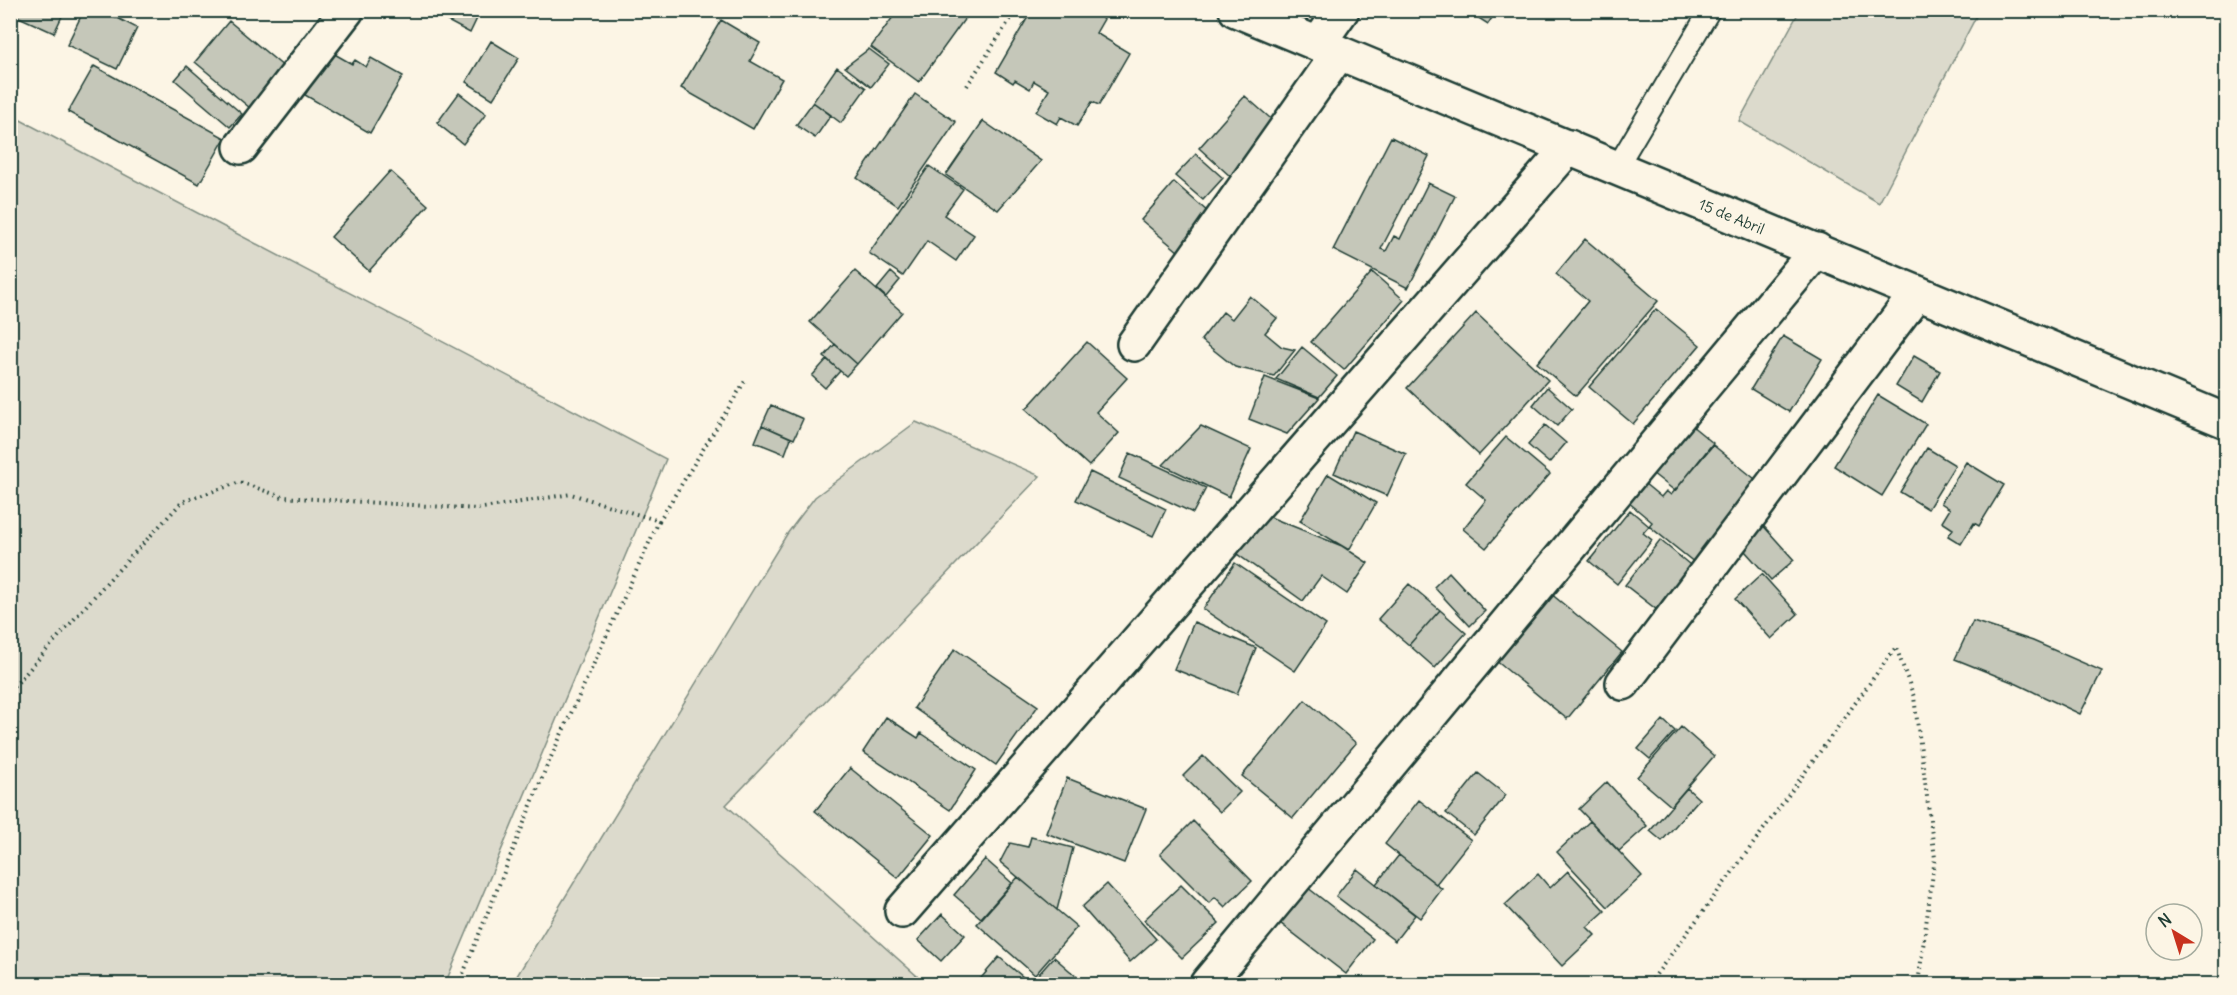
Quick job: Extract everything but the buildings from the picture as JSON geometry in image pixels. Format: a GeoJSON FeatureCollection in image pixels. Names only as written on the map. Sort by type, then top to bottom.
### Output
{"type":"FeatureCollection","features":[{"type":"Feature","properties":{"kind":"street"},"geometry":{"type":"LineString","coordinates":[[241,147],[347,10]]}},
{"type":"Feature","properties":{"kind":"street","name":"15 de Abril"},"geometry":{"type":"LineString","coordinates":[[1236,10],[2226,421]]}},
{"type":"Feature","properties":{"kind":"street"},"geometry":{"type":"LineString","coordinates":[[1134,344],[1328,48],[1342,10]]}},
{"type":"Feature","properties":{"kind":"street"},"geometry":{"type":"LineString","coordinates":[[902,911],[1569,147]]}},
{"type":"Feature","properties":{"kind":"street"},"geometry":{"type":"LineString","coordinates":[[1207,984],[1817,250]]}},
{"type":"Feature","properties":{"kind":"street"},"geometry":{"type":"LineString","coordinates":[[1623,683],[1917,293]]}},
{"type":"Feature","properties":{"kind":"lane"},"geometry":{"type":"LineString","coordinates":[[1617,167],[1710,10]]}},
{"type":"Feature","properties":{"kind":"path"},"geometry":{"type":"LineString","coordinates":[[967,86],[1016,10]]}},
{"type":"Feature","properties":{"kind":"path"},"geometry":{"type":"LineString","coordinates":[[459,984],[546,768],[659,521],[745,381]]}},
{"type":"Feature","properties":{"kind":"path"},"geometry":{"type":"LineString","coordinates":[[10,692],[182,502],[240,482],[282,497],[477,509],[571,494],[659,521]]}},
{"type":"Feature","properties":{"kind":"path"},"geometry":{"type":"LineString","coordinates":[[1648,984],[1896,647],[1914,697],[1935,858],[1918,984]]}},
{"type":"Feature","properties":{"kind":"shaded area"},"geometry":{"type":"Polygon","coordinates":[[[1800,10],[1979,11],[1879,203],[1739,121],[1800,10]]]}},
{"type":"Feature","properties":{"kind":"shaded area"},"geometry":{"type":"Polygon","coordinates":[[[11,115],[666,459],[445,984],[11,984],[11,115]]]}},
{"type":"Feature","properties":{"kind":"shaded area"},"geometry":{"type":"Polygon","coordinates":[[[916,422],[1040,476],[726,805],[926,984],[512,984],[787,534],[815,497],[916,422]]]}}]}
